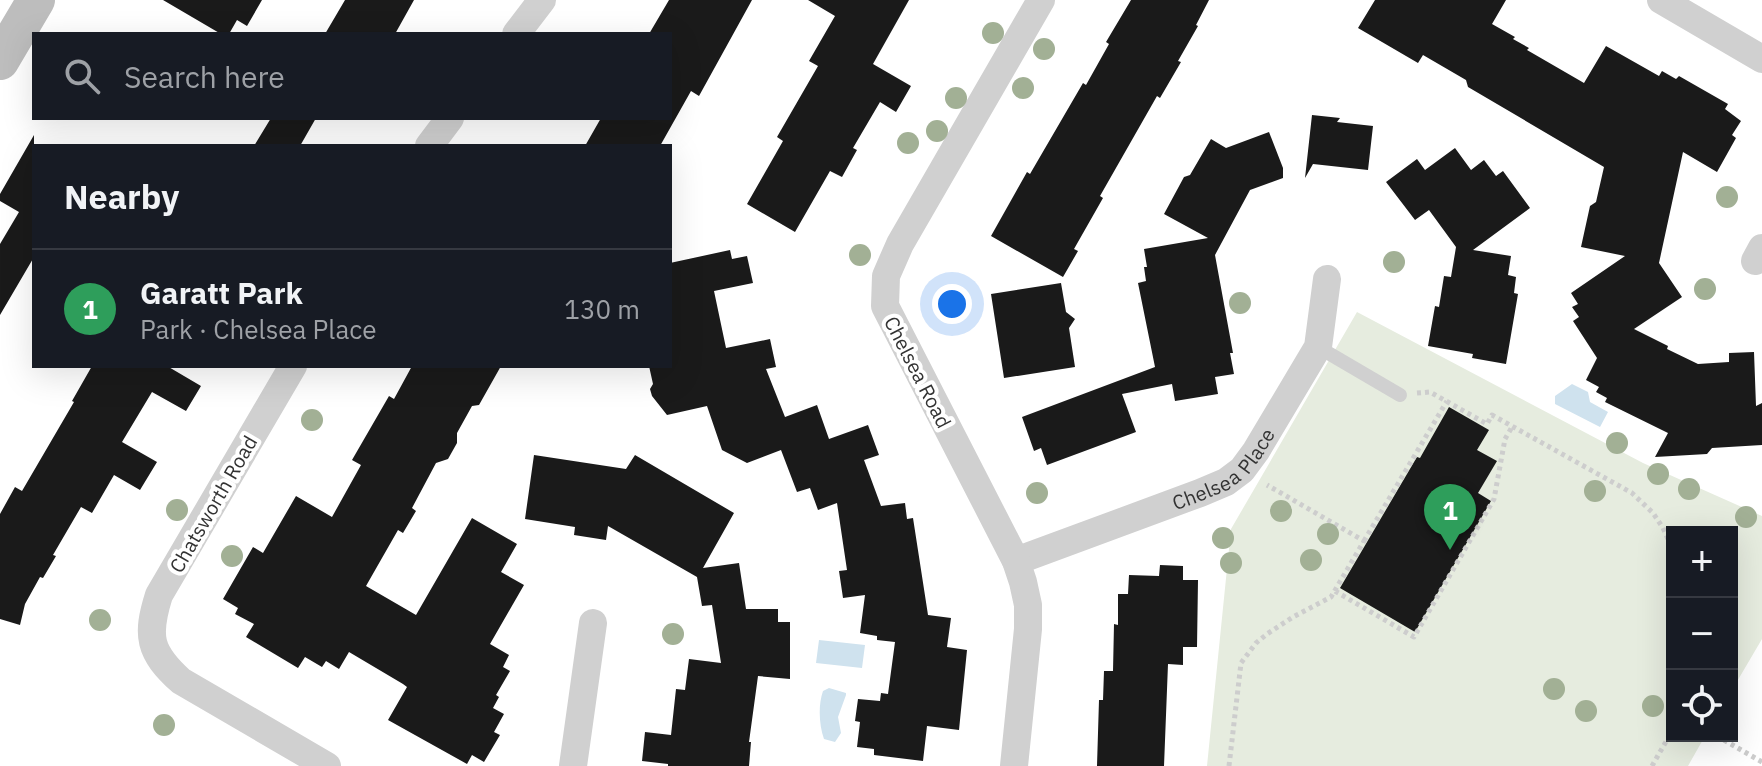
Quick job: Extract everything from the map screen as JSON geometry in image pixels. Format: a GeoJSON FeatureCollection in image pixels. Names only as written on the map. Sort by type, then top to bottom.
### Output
{"type":"FeatureCollection","features":[{"type":"Feature","properties":{"kind":"main road"},"geometry":{"type":"LineString","coordinates":[[0,61],[36,0]]}},
{"type":"Feature","properties":{"kind":"street"},"geometry":{"type":"LineString","coordinates":[[518,32],[542,0]]}},
{"type":"Feature","properties":{"kind":"street","name":"Chelsea Road"},"geometry":{"type":"LineString","coordinates":[[1014,766],[1028,629],[1028,605],[1023,582],[1016,561],[885,306],[886,276],[900,244],[1041,0]]}},
{"type":"Feature","properties":{"kind":"street"},"geometry":{"type":"LineString","coordinates":[[1661,0],[1762,59]]}},
{"type":"Feature","properties":{"kind":"street"},"geometry":{"type":"LineString","coordinates":[[430,144],[448,120]]}},
{"type":"Feature","properties":{"kind":"street","name":"Chelsea Place"},"geometry":{"type":"LineString","coordinates":[[1016,561],[1200,493],[1226,482],[1242,470],[1318,347],[1327,279]]}},
{"type":"Feature","properties":{"kind":"street","name":"Chatsworth Road"},"geometry":{"type":"LineString","coordinates":[[292,368],[159,595],[152,619],[153,647],[165,666],[181,681],[327,766]]}},
{"type":"Feature","properties":{"kind":"street"},"geometry":{"type":"LineString","coordinates":[[573,766],[593,623]]}},
{"type":"Feature","properties":{"kind":"lane"},"geometry":{"type":"LineString","coordinates":[[1318,347],[1400,395]]}},
{"type":"Feature","properties":{"kind":"path"},"geometry":{"type":"LineString","coordinates":[[1400,395],[1430,392],[1487,424],[1492,415],[1632,493],[1653,513],[1666,535]]}},
{"type":"Feature","properties":{"kind":"path"},"geometry":{"type":"LineString","coordinates":[[1229,766],[1241,663],[1267,634],[1331,597],[1447,401]]}},
{"type":"Feature","properties":{"kind":"path"},"geometry":{"type":"LineString","coordinates":[[1335,591],[1414,637],[1494,499],[1505,439],[1512,427]]}},
{"type":"Feature","properties":{"kind":"path"},"geometry":{"type":"LineString","coordinates":[[1242,470],[1364,541]]}},
{"type":"Feature","properties":{"kind":"path"},"geometry":{"type":"LineString","coordinates":[[1652,766],[1666,742]]}},
{"type":"Feature","properties":{"kind":"path"},"geometry":{"type":"LineString","coordinates":[[1727,742],[1762,762]]}},
{"type":"Feature","properties":{"kind":"shaded area"},"geometry":{"type":"Polygon","coordinates":[[[1357,312],[1643,463],[1762,516],[1762,639],[1738,680],[1738,526],[1666,526],[1666,742],[1702,742],[1688,766],[1207,766],[1231,529],[1357,312]]]}},
{"type":"Feature","properties":{"kind":"water"},"geometry":{"type":"Polygon","coordinates":[[[1572,384],[1588,392],[1590,402],[1608,412],[1600,427],[1555,404],[1555,396],[1572,384]]]}},
{"type":"Feature","properties":{"kind":"water"},"geometry":{"type":"Polygon","coordinates":[[[819,640],[865,645],[862,668],[816,663],[819,640]]]}},
{"type":"Feature","properties":{"kind":"water"},"geometry":{"type":"Polygon","coordinates":[[[829,688],[846,693],[838,717],[841,733],[835,742],[824,739],[820,721],[821,697],[823,691],[829,688]]]}},
{"type":"Feature","properties":{"kind":"building"},"geometry":{"type":"Polygon","coordinates":[[[163,0],[262,0],[247,26],[237,20],[230,32],[218,32],[163,0]]]}},
{"type":"Feature","properties":{"kind":"building"},"geometry":{"type":"Polygon","coordinates":[[[345,0],[414,0],[396,32],[326,32],[345,0]]]}},
{"type":"Feature","properties":{"kind":"building"},"geometry":{"type":"Polygon","coordinates":[[[669,0],[752,0],[699,96],[691,91],[661,144],[586,144],[600,120],[672,120],[672,32],[650,32],[669,0]]]}},
{"type":"Feature","properties":{"kind":"building"},"geometry":{"type":"Polygon","coordinates":[[[808,0],[909,0],[873,64],[911,86],[896,112],[880,102],[853,148],[857,150],[842,177],[830,171],[795,232],[747,204],[783,141],[777,137],[818,66],[809,61],[835,16],[808,0]]]}},
{"type":"Feature","properties":{"kind":"building"},"geometry":{"type":"Polygon","coordinates":[[[1131,0],[1209,0],[1178,61],[1181,62],[1160,98],[1157,96],[1100,196],[1103,198],[1074,249],[1078,251],[1063,277],[991,236],[1027,172],[1030,174],[1083,83],[1086,85],[1109,44],[1106,42],[1131,0]]]}},
{"type":"Feature","properties":{"kind":"building"},"geometry":{"type":"Polygon","coordinates":[[[1375,0],[1506,0],[1492,24],[1515,37],[1513,39],[1529,48],[1527,50],[1584,83],[1606,46],[1659,76],[1662,71],[1676,79],[1679,76],[1728,104],[1725,109],[1741,121],[1732,135],[1736,138],[1717,172],[1683,152],[1659,263],[1682,297],[1634,329],[1698,364],[1729,362],[1729,353],[1754,352],[1756,406],[1762,403],[1762,445],[1712,448],[1707,454],[1655,457],[1668,433],[1605,402],[1607,398],[1596,392],[1599,387],[1586,380],[1597,358],[1573,321],[1579,317],[1572,307],[1578,304],[1571,293],[1625,256],[1581,247],[1590,206],[1596,202],[1604,167],[1468,87],[1466,80],[1423,55],[1418,63],[1358,28],[1375,0]]]}},
{"type":"Feature","properties":{"kind":"building"},"geometry":{"type":"Polygon","coordinates":[[[1312,115],[1340,118],[1337,122],[1373,126],[1368,170],[1313,164],[1305,178],[1312,115]]]}},
{"type":"Feature","properties":{"kind":"building"},"geometry":{"type":"Polygon","coordinates":[[[270,120],[315,120],[301,144],[255,144],[270,120]]]}},
{"type":"Feature","properties":{"kind":"building"},"geometry":{"type":"Polygon","coordinates":[[[1269,132],[1283,168],[1283,178],[1250,190],[1215,255],[1234,374],[1215,377],[1218,394],[1175,401],[1172,384],[1122,394],[1136,432],[1047,465],[1041,448],[1034,451],[1022,417],[1155,367],[1138,283],[1146,281],[1144,249],[1208,238],[1164,214],[1184,177],[1190,175],[1211,139],[1226,148],[1269,132]]]}},
{"type":"Feature","properties":{"kind":"building"},"geometry":{"type":"Polygon","coordinates":[[[34,135],[32,260],[0,315],[0,244],[19,212],[0,201],[0,194],[34,135]]]}},
{"type":"Feature","properties":{"kind":"building"},"geometry":{"type":"Polygon","coordinates":[[[1455,148],[1471,170],[1484,160],[1496,176],[1503,171],[1530,208],[1473,250],[1511,256],[1508,275],[1516,277],[1514,293],[1518,294],[1506,364],[1428,346],[1435,306],[1439,307],[1444,276],[1451,277],[1456,247],[1429,210],[1415,220],[1386,182],[1417,159],[1425,170],[1455,148]]]}},
{"type":"Feature","properties":{"kind":"building"},"geometry":{"type":"Polygon","coordinates":[[[730,250],[732,259],[747,256],[753,283],[714,291],[726,348],[770,339],[776,367],[766,369],[785,417],[817,405],[829,439],[868,425],[879,455],[864,460],[881,506],[905,503],[907,519],[913,518],[928,615],[951,618],[947,647],[967,650],[959,730],[927,726],[923,761],[874,755],[874,749],[857,747],[860,722],[855,721],[858,699],[880,701],[881,693],[888,694],[895,642],[877,640],[877,636],[860,633],[865,595],[843,598],[839,571],[847,570],[837,503],[818,510],[810,488],[797,492],[781,450],[747,463],[722,450],[707,406],[667,415],[652,396],[649,368],[672,368],[672,263],[730,250]]]}},
{"type":"Feature","properties":{"kind":"building"},"geometry":{"type":"Polygon","coordinates":[[[1061,283],[1066,312],[1075,319],[1069,328],[1075,367],[1004,378],[991,294],[1061,283]]]}},
{"type":"Feature","properties":{"kind":"building"},"geometry":{"type":"Polygon","coordinates":[[[91,368],[170,368],[201,386],[186,411],[152,392],[122,442],[157,462],[140,490],[114,475],[92,513],[81,507],[53,555],[56,556],[25,604],[20,625],[0,619],[0,514],[15,487],[22,491],[91,368]]]}},
{"type":"Feature","properties":{"kind":"building"},"geometry":{"type":"Polygon","coordinates":[[[411,368],[500,368],[479,405],[472,406],[457,433],[457,443],[448,459],[436,463],[412,508],[416,511],[403,533],[398,530],[366,586],[416,615],[472,518],[517,544],[501,572],[524,585],[490,644],[509,655],[503,667],[510,671],[496,695],[499,697],[493,708],[504,714],[494,732],[500,735],[484,762],[472,755],[467,764],[388,720],[407,687],[403,684],[349,652],[339,669],[326,661],[322,667],[305,657],[298,668],[246,637],[254,624],[235,614],[238,608],[223,599],[253,547],[263,553],[296,496],[332,517],[361,465],[352,460],[389,396],[394,399],[411,368]]]}},
{"type":"Feature","properties":{"kind":"building"},"geometry":{"type":"Polygon","coordinates":[[[1449,407],[1489,430],[1477,450],[1497,461],[1478,493],[1491,501],[1415,632],[1340,588],[1449,407]]]}},
{"type":"Feature","properties":{"kind":"building"},"geometry":{"type":"Polygon","coordinates":[[[534,455],[626,469],[635,455],[734,513],[703,568],[739,563],[746,609],[778,609],[778,622],[790,622],[790,679],[758,676],[749,766],[668,766],[642,761],[645,732],[671,735],[676,689],[685,690],[689,659],[721,663],[712,605],[702,606],[697,577],[608,526],[606,540],[574,535],[575,527],[525,519],[534,455]]]}},
{"type":"Feature","properties":{"kind":"building"},"geometry":{"type":"Polygon","coordinates":[[[1160,565],[1183,566],[1183,580],[1198,580],[1197,647],[1183,647],[1183,665],[1168,664],[1164,766],[1097,766],[1099,700],[1103,700],[1104,671],[1113,671],[1118,594],[1128,594],[1129,575],[1159,576],[1160,565]]]}},
{"type":"Feature","properties":{"kind":"place","name":"Garatt Park"},"geometry":{"type":"Point","coordinates":[1450,550]}}]}
